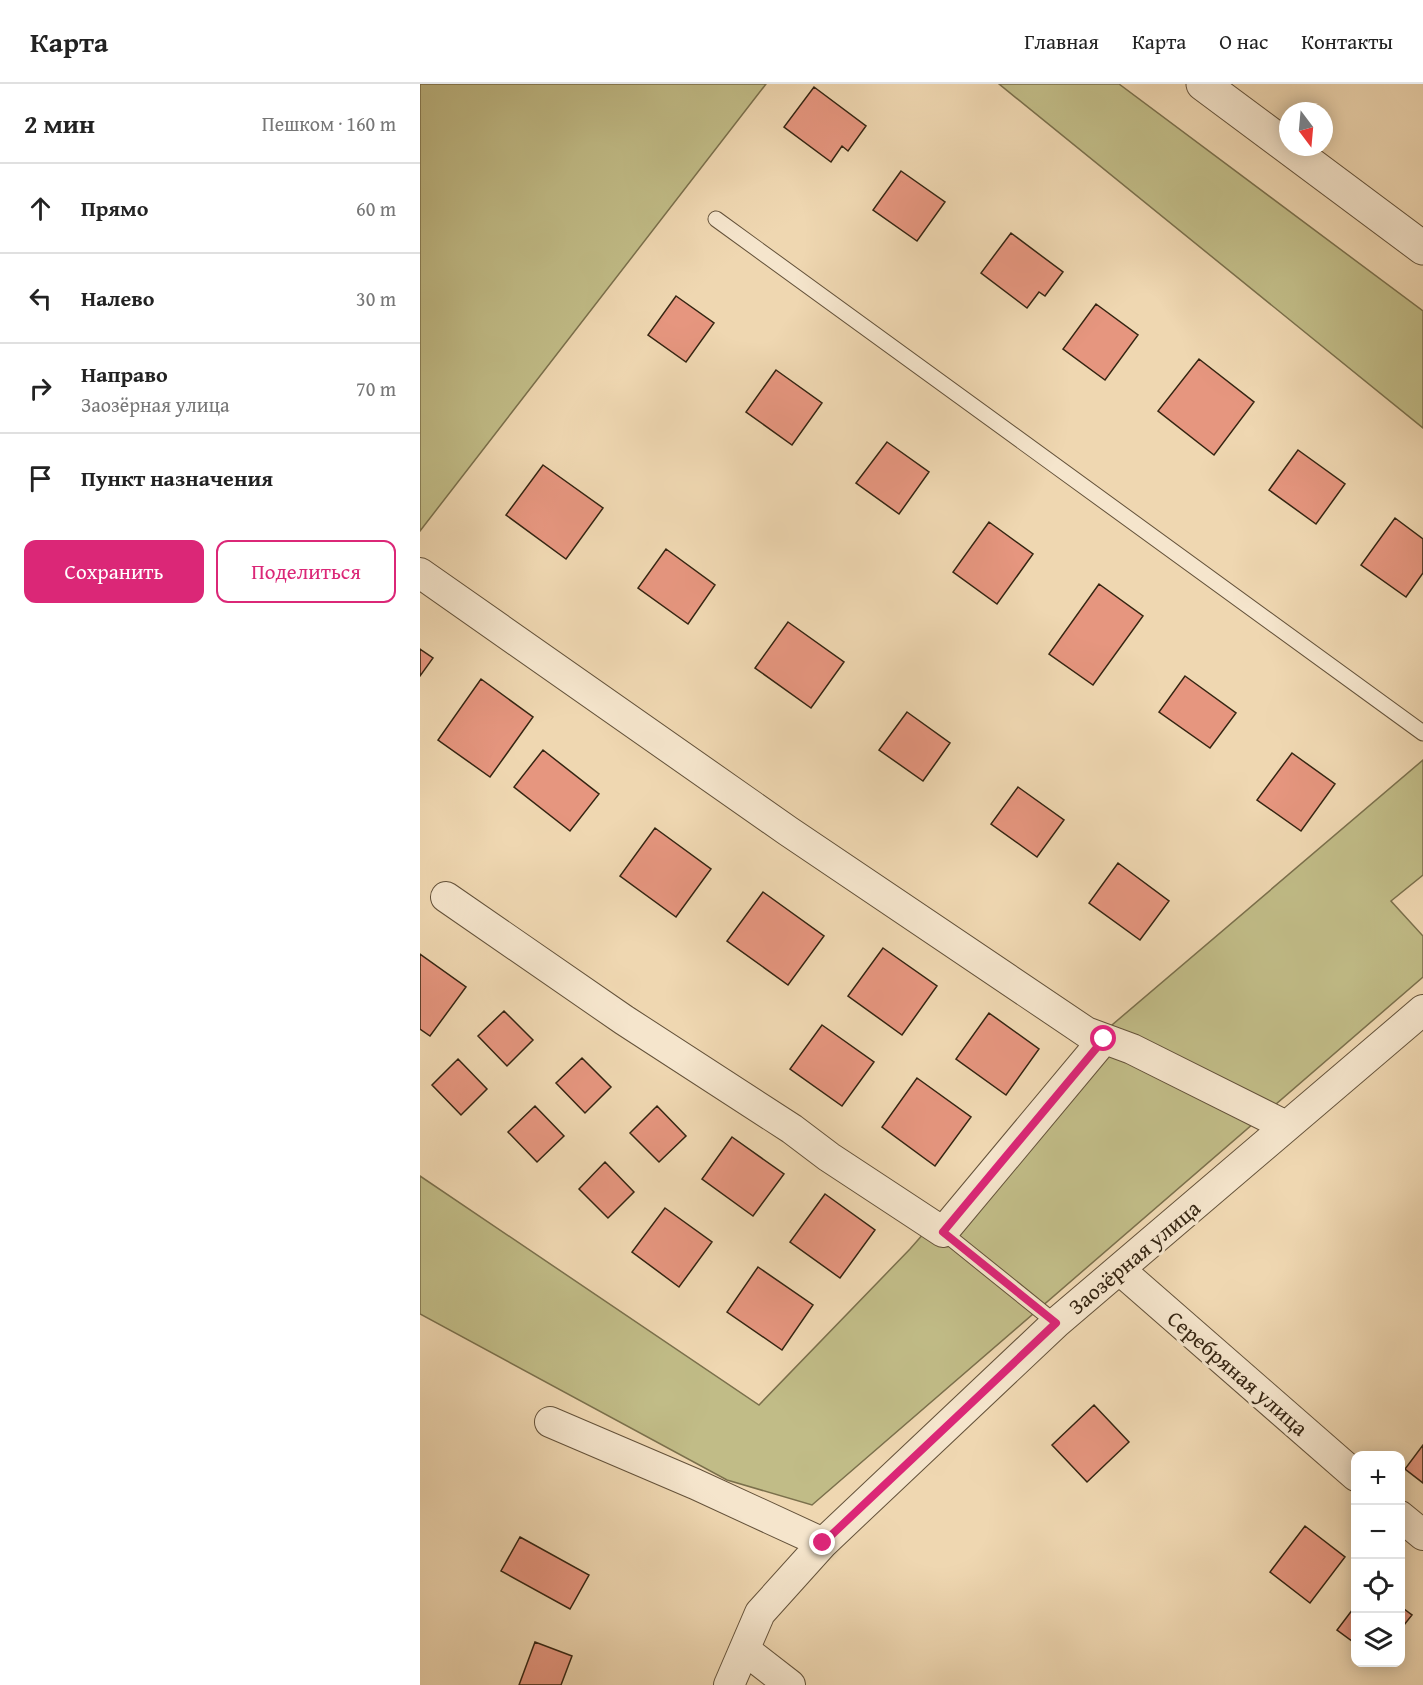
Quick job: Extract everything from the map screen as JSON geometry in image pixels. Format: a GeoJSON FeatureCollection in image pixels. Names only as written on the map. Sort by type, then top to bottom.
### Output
{"type":"FeatureCollection","features":[{"type":"Feature","properties":{"kind":"street"},"geometry":{"type":"LineString","coordinates":[[1203,84],[1423,248]]}},
{"type":"Feature","properties":{"kind":"street"},"geometry":{"type":"LineString","coordinates":[[420,573],[788,831],[1086,1032],[1132,1049],[1286,1126]]}},
{"type":"Feature","properties":{"kind":"street"},"geometry":{"type":"LineString","coordinates":[[446,897],[624,1020],[792,1129],[829,1157],[943,1232],[1104,1039]]}},
{"type":"Feature","properties":{"kind":"street","name":"Заозёрная улица"},"geometry":{"type":"LineString","coordinates":[[729,1685],[760,1613],[823,1543],[1056,1323],[1423,1010]]}},
{"type":"Feature","properties":{"kind":"street","name":"Серебряная улица"},"geometry":{"type":"LineString","coordinates":[[1120,1270],[1351,1472]]}},
{"type":"Feature","properties":{"kind":"street"},"geometry":{"type":"LineString","coordinates":[[550,1422],[695,1484],[823,1543]]}},
{"type":"Feature","properties":{"kind":"street"},"geometry":{"type":"LineString","coordinates":[[1405,1519],[1423,1535]]}},
{"type":"Feature","properties":{"kind":"street"},"geometry":{"type":"LineString","coordinates":[[745,1650],[790,1685]]}},
{"type":"Feature","properties":{"kind":"lane"},"geometry":{"type":"LineString","coordinates":[[716,219],[1423,733]]}},
{"type":"Feature","properties":{"kind":"lane"},"geometry":{"type":"LineString","coordinates":[[943,1232],[1056,1323]]}},
{"type":"Feature","properties":{"kind":"shaded area"},"geometry":{"type":"Polygon","coordinates":[[[420,84],[766,84],[420,531],[420,84]]]}},
{"type":"Feature","properties":{"kind":"shaded area"},"geometry":{"type":"Polygon","coordinates":[[[999,84],[1119,84],[1423,311],[1423,428],[999,84]]]}},
{"type":"Feature","properties":{"kind":"shaded area"},"geometry":{"type":"Polygon","coordinates":[[[1423,760],[1423,875],[1391,901],[1423,936],[1423,977],[812,1505],[727,1480],[420,1314],[420,1176],[759,1405],[910,1249],[1092,1042],[1423,760]]]}},
{"type":"Feature","properties":{"kind":"building"},"geometry":{"type":"Polygon","coordinates":[[[814,87],[866,126],[848,151],[842,146],[831,162],[784,127],[814,87]]]}},
{"type":"Feature","properties":{"kind":"building"},"geometry":{"type":"Polygon","coordinates":[[[901,171],[945,202],[917,241],[873,210],[901,171]]]}},
{"type":"Feature","properties":{"kind":"building"},"geometry":{"type":"Polygon","coordinates":[[[1011,233],[1063,272],[1045,296],[1039,292],[1027,308],[981,273],[1011,233]]]}},
{"type":"Feature","properties":{"kind":"building"},"geometry":{"type":"Polygon","coordinates":[[[676,296],[714,323],[686,362],[648,335],[676,296]]]}},
{"type":"Feature","properties":{"kind":"building"},"geometry":{"type":"Polygon","coordinates":[[[1096,304],[1138,335],[1105,380],[1063,349],[1096,304]]]}},
{"type":"Feature","properties":{"kind":"building"},"geometry":{"type":"Polygon","coordinates":[[[1199,359],[1254,402],[1214,455],[1158,411],[1199,359]]]}},
{"type":"Feature","properties":{"kind":"building"},"geometry":{"type":"Polygon","coordinates":[[[776,370],[822,403],[792,445],[746,412],[776,370]]]}},
{"type":"Feature","properties":{"kind":"building"},"geometry":{"type":"Polygon","coordinates":[[[887,442],[929,472],[899,514],[856,483],[887,442]]]}},
{"type":"Feature","properties":{"kind":"building"},"geometry":{"type":"Polygon","coordinates":[[[1298,450],[1345,484],[1316,524],[1269,490],[1298,450]]]}},
{"type":"Feature","properties":{"kind":"building"},"geometry":{"type":"Polygon","coordinates":[[[543,465],[603,508],[566,559],[506,515],[543,465]]]}},
{"type":"Feature","properties":{"kind":"building"},"geometry":{"type":"Polygon","coordinates":[[[1395,518],[1423,539],[1423,573],[1406,597],[1361,565],[1395,518]]]}},
{"type":"Feature","properties":{"kind":"building"},"geometry":{"type":"Polygon","coordinates":[[[989,522],[1033,554],[997,604],[953,572],[989,522]]]}},
{"type":"Feature","properties":{"kind":"building"},"geometry":{"type":"Polygon","coordinates":[[[666,549],[715,585],[688,624],[638,588],[666,549]]]}},
{"type":"Feature","properties":{"kind":"building"},"geometry":{"type":"Polygon","coordinates":[[[1099,584],[1143,616],[1093,685],[1049,654],[1099,584]]]}},
{"type":"Feature","properties":{"kind":"building"},"geometry":{"type":"Polygon","coordinates":[[[788,622],[844,662],[811,708],[755,668],[788,622]]]}},
{"type":"Feature","properties":{"kind":"building"},"geometry":{"type":"Polygon","coordinates":[[[420,649],[433,658],[420,676],[420,649]]]}},
{"type":"Feature","properties":{"kind":"building"},"geometry":{"type":"Polygon","coordinates":[[[1185,676],[1236,713],[1210,748],[1159,712],[1185,676]]]}},
{"type":"Feature","properties":{"kind":"building"},"geometry":{"type":"Polygon","coordinates":[[[481,679],[533,717],[490,777],[438,740],[481,679]]]}},
{"type":"Feature","properties":{"kind":"building"},"geometry":{"type":"Polygon","coordinates":[[[907,712],[950,743],[923,781],[879,750],[907,712]]]}},
{"type":"Feature","properties":{"kind":"building"},"geometry":{"type":"Polygon","coordinates":[[[543,750],[599,794],[570,831],[514,787],[543,750]]]}},
{"type":"Feature","properties":{"kind":"building"},"geometry":{"type":"Polygon","coordinates":[[[1292,753],[1335,784],[1301,831],[1257,800],[1292,753]]]}},
{"type":"Feature","properties":{"kind":"building"},"geometry":{"type":"Polygon","coordinates":[[[1018,787],[1064,820],[1037,857],[991,824],[1018,787]]]}},
{"type":"Feature","properties":{"kind":"building"},"geometry":{"type":"Polygon","coordinates":[[[655,828],[711,869],[676,917],[620,876],[655,828]]]}},
{"type":"Feature","properties":{"kind":"building"},"geometry":{"type":"Polygon","coordinates":[[[1118,863],[1169,901],[1140,940],[1089,903],[1118,863]]]}},
{"type":"Feature","properties":{"kind":"building"},"geometry":{"type":"Polygon","coordinates":[[[763,892],[824,936],[788,985],[727,941],[763,892]]]}},
{"type":"Feature","properties":{"kind":"building"},"geometry":{"type":"Polygon","coordinates":[[[883,948],[937,986],[902,1035],[848,996],[883,948]]]}},
{"type":"Feature","properties":{"kind":"building"},"geometry":{"type":"Polygon","coordinates":[[[420,954],[466,987],[430,1036],[420,1029],[420,954]]]}},
{"type":"Feature","properties":{"kind":"building"},"geometry":{"type":"Polygon","coordinates":[[[504,1011],[533,1040],[507,1066],[478,1036],[504,1011]]]}},
{"type":"Feature","properties":{"kind":"building"},"geometry":{"type":"Polygon","coordinates":[[[989,1013],[1039,1049],[1006,1095],[956,1059],[989,1013]]]}},
{"type":"Feature","properties":{"kind":"building"},"geometry":{"type":"Polygon","coordinates":[[[822,1025],[874,1062],[842,1106],[790,1069],[822,1025]]]}},
{"type":"Feature","properties":{"kind":"building"},"geometry":{"type":"Polygon","coordinates":[[[582,1058],[611,1087],[585,1113],[556,1083],[582,1058]]]}},
{"type":"Feature","properties":{"kind":"building"},"geometry":{"type":"Polygon","coordinates":[[[458,1059],[487,1089],[461,1115],[432,1085],[458,1059]]]}},
{"type":"Feature","properties":{"kind":"building"},"geometry":{"type":"Polygon","coordinates":[[[917,1078],[971,1117],[935,1166],[882,1127],[917,1078]]]}},
{"type":"Feature","properties":{"kind":"building"},"geometry":{"type":"Polygon","coordinates":[[[535,1106],[564,1136],[537,1162],[508,1132],[535,1106]]]}},
{"type":"Feature","properties":{"kind":"building"},"geometry":{"type":"Polygon","coordinates":[[[657,1106],[686,1136],[659,1162],[630,1133],[657,1106]]]}},
{"type":"Feature","properties":{"kind":"building"},"geometry":{"type":"Polygon","coordinates":[[[732,1137],[784,1174],[753,1216],[702,1179],[732,1137]]]}},
{"type":"Feature","properties":{"kind":"building"},"geometry":{"type":"Polygon","coordinates":[[[605,1162],[634,1192],[608,1218],[579,1189],[605,1162]]]}},
{"type":"Feature","properties":{"kind":"building"},"geometry":{"type":"Polygon","coordinates":[[[825,1194],[875,1230],[840,1278],[790,1242],[825,1194]]]}},
{"type":"Feature","properties":{"kind":"building"},"geometry":{"type":"Polygon","coordinates":[[[665,1208],[712,1242],[679,1287],[632,1252],[665,1208]]]}},
{"type":"Feature","properties":{"kind":"building"},"geometry":{"type":"Polygon","coordinates":[[[758,1267],[813,1305],[782,1350],[727,1312],[758,1267]]]}},
{"type":"Feature","properties":{"kind":"building"},"geometry":{"type":"Polygon","coordinates":[[[1094,1405],[1129,1442],[1087,1482],[1052,1445],[1094,1405]]]}},
{"type":"Feature","properties":{"kind":"building"},"geometry":{"type":"Polygon","coordinates":[[[1423,1445],[1423,1483],[1405,1469],[1423,1445]]]}},
{"type":"Feature","properties":{"kind":"building"},"geometry":{"type":"Polygon","coordinates":[[[1305,1526],[1345,1557],[1310,1603],[1270,1572],[1305,1526]]]}},
{"type":"Feature","properties":{"kind":"building"},"geometry":{"type":"Polygon","coordinates":[[[520,1537],[589,1575],[570,1609],[501,1571],[520,1537]]]}},
{"type":"Feature","properties":{"kind":"building"},"geometry":{"type":"Polygon","coordinates":[[[1405,1610],[1412,1615],[1405,1624],[1405,1610]]]}},
{"type":"Feature","properties":{"kind":"building"},"geometry":{"type":"Polygon","coordinates":[[[1351,1612],[1351,1640],[1337,1630],[1351,1612]]]}},
{"type":"Feature","properties":{"kind":"building"},"geometry":{"type":"Polygon","coordinates":[[[535,1642],[572,1656],[561,1685],[519,1685],[535,1642]]]}},
{"type":"Feature","properties":{"kind":"route"},"geometry":{"type":"LineString","coordinates":[[823,1543],[1056,1323],[943,1232],[1104,1039]]}}]}
